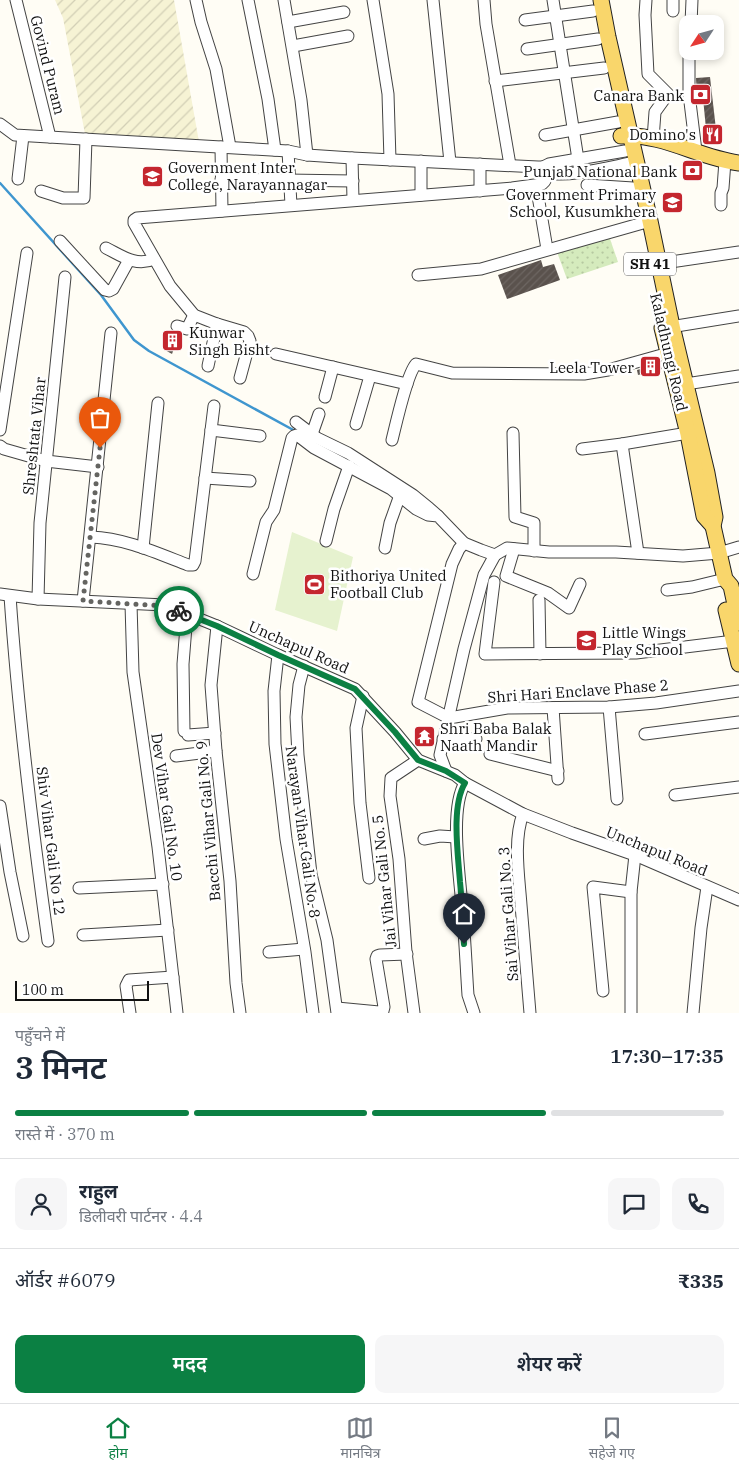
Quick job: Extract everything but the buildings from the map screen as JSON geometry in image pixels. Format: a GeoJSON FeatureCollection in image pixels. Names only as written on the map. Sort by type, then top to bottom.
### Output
{"type":"FeatureCollection","features":[{"type":"Feature","properties":{"kind":"main road","name":"Kaladhungi Road"},"geometry":{"type":"LineString","coordinates":[[595,4],[598,40],[604,68],[630,159],[672,352],[715,517],[712,526],[725,579],[731,586],[739,623]]}},
{"type":"Feature","properties":{"kind":"main road","name":"Kaladhungi Road"},"geometry":{"type":"LineString","coordinates":[[595,4],[608,38],[623,131]]}},
{"type":"Feature","properties":{"kind":"main road"},"geometry":{"type":"LineString","coordinates":[[623,131],[674,143],[732,162]]}},
{"type":"Feature","properties":{"kind":"main road","name":"Kaladhungi Road"},"geometry":{"type":"LineString","coordinates":[[630,159],[633,188],[645,221]]}},
{"type":"Feature","properties":{"kind":"main road","name":"Kaladhungi Road"},"geometry":{"type":"LineString","coordinates":[[725,579],[722,589],[739,664]]}},
{"type":"Feature","properties":{"kind":"street","name":"Govind Puram"},"geometry":{"type":"LineString","coordinates":[[16,0],[50,137]]}},
{"type":"Feature","properties":{"kind":"street"},"geometry":{"type":"LineString","coordinates":[[196,0],[216,69],[225,147],[221,179],[222,211]]}},
{"type":"Feature","properties":{"kind":"street"},"geometry":{"type":"LineString","coordinates":[[248,0],[268,98],[275,150]]}},
{"type":"Feature","properties":{"kind":"street"},"geometry":{"type":"LineString","coordinates":[[284,0],[293,46],[307,155]]}},
{"type":"Feature","properties":{"kind":"street"},"geometry":{"type":"LineString","coordinates":[[373,0],[388,94],[390,160]]}},
{"type":"Feature","properties":{"kind":"street"},"geometry":{"type":"LineString","coordinates":[[433,0],[450,162]]}},
{"type":"Feature","properties":{"kind":"street"},"geometry":{"type":"LineString","coordinates":[[484,0],[486,24],[510,166]]}},
{"type":"Feature","properties":{"kind":"street"},"geometry":{"type":"LineString","coordinates":[[553,0],[580,172]]}},
{"type":"Feature","properties":{"kind":"street"},"geometry":{"type":"LineString","coordinates":[[646,0],[648,74],[668,94],[655,112],[653,138]]}},
{"type":"Feature","properties":{"kind":"street"},"geometry":{"type":"LineString","coordinates":[[691,15],[692,0]]}},
{"type":"Feature","properties":{"kind":"street"},"geometry":{"type":"LineString","coordinates":[[524,20],[556,16],[595,4]]}},
{"type":"Feature","properties":{"kind":"street"},"geometry":{"type":"LineString","coordinates":[[288,22],[344,12]]}},
{"type":"Feature","properties":{"kind":"street"},"geometry":{"type":"LineString","coordinates":[[293,46],[348,36]]}},
{"type":"Feature","properties":{"kind":"street"},"geometry":{"type":"LineString","coordinates":[[526,50],[598,40]]}},
{"type":"Feature","properties":{"kind":"street"},"geometry":{"type":"LineString","coordinates":[[689,60],[690,94],[696,151]]}},
{"type":"Feature","properties":{"kind":"street"},"geometry":{"type":"LineString","coordinates":[[495,81],[604,68]]}},
{"type":"Feature","properties":{"kind":"street"},"geometry":{"type":"LineString","coordinates":[[0,124],[15,135],[23,136],[288,150],[307,155],[510,166],[544,170],[556,175],[580,172],[630,159]]}},
{"type":"Feature","properties":{"kind":"street"},"geometry":{"type":"LineString","coordinates":[[546,135],[574,130],[623,131]]}},
{"type":"Feature","properties":{"kind":"street"},"geometry":{"type":"LineString","coordinates":[[18,178],[23,136]]}},
{"type":"Feature","properties":{"kind":"street"},"geometry":{"type":"LineString","coordinates":[[41,190],[63,198],[84,198],[86,139]]}},
{"type":"Feature","properties":{"kind":"street"},"geometry":{"type":"LineString","coordinates":[[288,150],[290,205]]}},
{"type":"Feature","properties":{"kind":"street"},"geometry":{"type":"LineString","coordinates":[[352,158],[354,200]]}},
{"type":"Feature","properties":{"kind":"street"},"geometry":{"type":"LineString","coordinates":[[240,378],[250,341],[248,336],[244,332],[194,315],[170,286],[154,259],[134,223],[137,218],[480,191],[542,184],[545,181],[544,170],[549,164],[578,159],[630,159]]}},
{"type":"Feature","properties":{"kind":"street"},"geometry":{"type":"LineString","coordinates":[[421,161],[421,195]]}},
{"type":"Feature","properties":{"kind":"street"},"geometry":{"type":"LineString","coordinates":[[721,205],[721,193],[732,162]]}},
{"type":"Feature","properties":{"kind":"street"},"geometry":{"type":"LineString","coordinates":[[480,164],[480,191]]}},
{"type":"Feature","properties":{"kind":"street"},"geometry":{"type":"LineString","coordinates":[[221,179],[353,181]]}},
{"type":"Feature","properties":{"kind":"street"},"geometry":{"type":"LineString","coordinates":[[587,184],[633,188]]}},
{"type":"Feature","properties":{"kind":"street"},"geometry":{"type":"LineString","coordinates":[[537,190],[548,249]]}},
{"type":"Feature","properties":{"kind":"street"},"geometry":{"type":"LineString","coordinates":[[418,275],[481,269],[645,221]]}},
{"type":"Feature","properties":{"kind":"street"},"geometry":{"type":"LineString","coordinates":[[60,241],[105,290],[113,289],[130,260]]}},
{"type":"Feature","properties":{"kind":"street"},"geometry":{"type":"LineString","coordinates":[[106,248],[130,260],[142,262],[154,259]]}},
{"type":"Feature","properties":{"kind":"street"},"geometry":{"type":"LineString","coordinates":[[654,264],[739,252]]}},
{"type":"Feature","properties":{"kind":"street"},"geometry":{"type":"LineString","coordinates":[[0,430],[27,253]]}},
{"type":"Feature","properties":{"kind":"street","name":"Shreshtata Vihar"},"geometry":{"type":"LineString","coordinates":[[38,599],[40,523],[65,277]]}},
{"type":"Feature","properties":{"kind":"street"},"geometry":{"type":"LineString","coordinates":[[177,326],[187,329],[194,315]]}},
{"type":"Feature","properties":{"kind":"street"},"geometry":{"type":"LineString","coordinates":[[667,327],[739,316]]}},
{"type":"Feature","properties":{"kind":"street"},"geometry":{"type":"LineString","coordinates":[[208,366],[217,324]]}},
{"type":"Feature","properties":{"kind":"street"},"geometry":{"type":"LineString","coordinates":[[83,601],[111,333]]}},
{"type":"Feature","properties":{"kind":"street"},"geometry":{"type":"LineString","coordinates":[[392,440],[407,384],[416,364],[452,373],[584,374],[608,370],[672,352]]}},
{"type":"Feature","properties":{"kind":"street"},"geometry":{"type":"LineString","coordinates":[[276,354],[407,384]]}},
{"type":"Feature","properties":{"kind":"street"},"geometry":{"type":"LineString","coordinates":[[325,397],[333,367]]}},
{"type":"Feature","properties":{"kind":"street"},"geometry":{"type":"LineString","coordinates":[[356,424],[370,376]]}},
{"type":"Feature","properties":{"kind":"street"},"geometry":{"type":"LineString","coordinates":[[680,384],[739,376]]}},
{"type":"Feature","properties":{"kind":"street"},"geometry":{"type":"LineString","coordinates":[[143,548],[158,403]]}},
{"type":"Feature","properties":{"kind":"street"},"geometry":{"type":"LineString","coordinates":[[90,537],[105,537],[143,548],[188,565],[193,565],[214,406]]}},
{"type":"Feature","properties":{"kind":"street"},"geometry":{"type":"LineString","coordinates":[[312,434],[319,414]]}},
{"type":"Feature","properties":{"kind":"street"},"geometry":{"type":"LineString","coordinates":[[296,422],[317,438],[348,453],[413,495],[430,508],[464,543],[495,554]]}},
{"type":"Feature","properties":{"kind":"street"},"geometry":{"type":"LineString","coordinates":[[211,430],[260,436]]}},
{"type":"Feature","properties":{"kind":"street"},"geometry":{"type":"LineString","coordinates":[[513,433],[516,517],[534,523],[534,551]]}},
{"type":"Feature","properties":{"kind":"street"},"geometry":{"type":"LineString","coordinates":[[582,449],[693,433]]}},
{"type":"Feature","properties":{"kind":"street"},"geometry":{"type":"LineString","coordinates":[[253,574],[266,522],[274,510],[292,438],[297,435],[314,448],[400,495],[416,509],[428,516],[438,516]]}},
{"type":"Feature","properties":{"kind":"street"},"geometry":{"type":"LineString","coordinates":[[622,444],[638,553]]}},
{"type":"Feature","properties":{"kind":"street"},"geometry":{"type":"LineString","coordinates":[[0,446],[4,449],[46,461],[98,467]]}},
{"type":"Feature","properties":{"kind":"street"},"geometry":{"type":"LineString","coordinates":[[326,541],[334,509],[349,466]]}},
{"type":"Feature","properties":{"kind":"street"},"geometry":{"type":"LineString","coordinates":[[205,478],[250,481]]}},
{"type":"Feature","properties":{"kind":"street"},"geometry":{"type":"LineString","coordinates":[[385,548],[390,523],[400,495]]}},
{"type":"Feature","properties":{"kind":"street"},"geometry":{"type":"LineString","coordinates":[[449,718],[418,702],[452,564],[464,543]]}},
{"type":"Feature","properties":{"kind":"street"},"geometry":{"type":"LineString","coordinates":[[446,771],[440,755],[443,739],[484,575],[495,554],[507,548],[534,551],[683,556],[719,553],[739,547]]}},
{"type":"Feature","properties":{"kind":"street"},"geometry":{"type":"LineString","coordinates":[[514,549],[506,576],[548,593],[568,608],[580,584]]}},
{"type":"Feature","properties":{"kind":"street"},"geometry":{"type":"LineString","coordinates":[[667,590],[692,587],[725,579]]}},
{"type":"Feature","properties":{"kind":"street"},"geometry":{"type":"LineString","coordinates":[[494,582],[485,654],[636,653],[734,641]]}},
{"type":"Feature","properties":{"kind":"street","name":"Unchapul Road"},"geometry":{"type":"LineString","coordinates":[[5,595],[38,599],[165,606],[217,626],[355,689],[418,760],[446,771],[522,814],[572,834],[635,855],[707,888],[739,900]]}},
{"type":"Feature","properties":{"kind":"street","name":"Shiv Vihar Gali No 12"},"geometry":{"type":"LineString","coordinates":[[5,595],[14,648],[33,828],[48,941]]}},
{"type":"Feature","properties":{"kind":"street"},"geometry":{"type":"LineString","coordinates":[[539,600],[540,654]]}},
{"type":"Feature","properties":{"kind":"street","name":"Dev Vihar Gali No. 10"},"geometry":{"type":"LineString","coordinates":[[131,604],[133,672],[163,884],[177,1013]]}},
{"type":"Feature","properties":{"kind":"street"},"geometry":{"type":"LineString","coordinates":[[187,614],[183,664],[186,733],[215,733]]}},
{"type":"Feature","properties":{"kind":"street","name":"Bacchi Vihar Gali No. 9"},"geometry":{"type":"LineString","coordinates":[[217,626],[211,685],[230,881],[233,951],[240,1013]]}},
{"type":"Feature","properties":{"kind":"street","name":"Narayan Vihar Gali No. 8"},"geometry":{"type":"LineString","coordinates":[[278,655],[274,691],[275,744],[286,839],[313,1013]]}},
{"type":"Feature","properties":{"kind":"street"},"geometry":{"type":"LineString","coordinates":[[304,666],[299,685],[296,717],[298,755],[311,874],[327,940],[337,1011],[383,1011],[377,956],[407,954]]}},
{"type":"Feature","properties":{"kind":"street","name":"Shri Hari Enclave Phase 2"},"geometry":{"type":"LineString","coordinates":[[449,718],[507,708],[609,707],[656,703],[739,691]]}},
{"type":"Feature","properties":{"kind":"street"},"geometry":{"type":"LineString","coordinates":[[362,696],[356,728],[360,803],[369,878]]}},
{"type":"Feature","properties":{"kind":"street"},"geometry":{"type":"LineString","coordinates":[[609,707],[617,799]]}},
{"type":"Feature","properties":{"kind":"street"},"geometry":{"type":"LineString","coordinates":[[490,754],[558,775],[554,708]]}},
{"type":"Feature","properties":{"kind":"street"},"geometry":{"type":"LineString","coordinates":[[645,734],[739,722]]}},
{"type":"Feature","properties":{"kind":"street"},"geometry":{"type":"LineString","coordinates":[[443,739],[476,739]]}},
{"type":"Feature","properties":{"kind":"street"},"geometry":{"type":"LineString","coordinates":[[176,756],[216,751]]}},
{"type":"Feature","properties":{"kind":"street","name":"Jai Vihar Gali No. 5"},"geometry":{"type":"LineString","coordinates":[[414,1013],[390,783],[391,778],[418,760]]}},
{"type":"Feature","properties":{"kind":"street"},"geometry":{"type":"LineString","coordinates":[[465,783],[460,790],[456,837],[468,996],[474,1013]]}},
{"type":"Feature","properties":{"kind":"street"},"geometry":{"type":"LineString","coordinates":[[675,795],[739,788]]}},
{"type":"Feature","properties":{"kind":"street"},"geometry":{"type":"LineString","coordinates":[[0,806],[10,872],[23,936]]}},
{"type":"Feature","properties":{"kind":"street","name":"Sai Vihar Gali No. 3"},"geometry":{"type":"LineString","coordinates":[[522,814],[518,840],[519,875],[530,1013]]}},
{"type":"Feature","properties":{"kind":"street"},"geometry":{"type":"LineString","coordinates":[[424,839],[440,836],[456,837]]}},
{"type":"Feature","properties":{"kind":"street"},"geometry":{"type":"LineString","coordinates":[[630,1013],[631,892],[635,855]]}},
{"type":"Feature","properties":{"kind":"street"},"geometry":{"type":"LineString","coordinates":[[79,888],[163,884]]}},
{"type":"Feature","properties":{"kind":"street"},"geometry":{"type":"LineString","coordinates":[[603,991],[593,887],[631,892]]}},
{"type":"Feature","properties":{"kind":"street"},"geometry":{"type":"LineString","coordinates":[[692,1013],[707,888]]}},
{"type":"Feature","properties":{"kind":"street"},"geometry":{"type":"LineString","coordinates":[[83,935],[168,930]]}},
{"type":"Feature","properties":{"kind":"street"},"geometry":{"type":"LineString","coordinates":[[269,952],[304,949]]}},
{"type":"Feature","properties":{"kind":"street"},"geometry":{"type":"LineString","coordinates":[[130,1013],[126,986],[129,980],[173,977]]}},
{"type":"Feature","properties":{"kind":"shaded area"},"geometry":{"type":"Polygon","coordinates":[[[55,0],[174,0],[199,142],[85,134],[63,18],[55,0]]]}},
{"type":"Feature","properties":{"kind":"green space"},"geometry":{"type":"Polygon","coordinates":[[[609,236],[618,262],[567,279],[557,252],[609,236]]]}},
{"type":"Feature","properties":{"kind":"green space","name":"Bithoriya United Football Club"},"geometry":{"type":"Polygon","coordinates":[[[292,532],[353,557],[337,631],[275,610],[292,532]]]}},
{"type":"Feature","properties":{"kind":"waterway"},"geometry":{"type":"LineString","coordinates":[[0,183],[101,295],[134,340],[149,351],[297,432]]}},
{"type":"Feature","properties":{"kind":"way so far"},"geometry":{"type":"LineString","coordinates":[[100,448],[83,601],[165,606],[179,611]]}},
{"type":"Feature","properties":{"kind":"place","name":"Canara Bank"},"geometry":{"type":"Point","coordinates":[700,95]}},
{"type":"Feature","properties":{"kind":"place","name":"Domino's"},"geometry":{"type":"Point","coordinates":[712,134]}},
{"type":"Feature","properties":{"kind":"place","name":"Punjab National Bank"},"geometry":{"type":"Point","coordinates":[693,171]}},
{"type":"Feature","properties":{"kind":"place","name":"Government Inter College, Narayannagar"},"geometry":{"type":"Point","coordinates":[152,176]}},
{"type":"Feature","properties":{"kind":"place","name":"Government Primary School, Kusumkhera"},"geometry":{"type":"Point","coordinates":[672,203]}},
{"type":"Feature","properties":{"kind":"place","name":"Kunwar Singh Bisht"},"geometry":{"type":"Point","coordinates":[173,341]}},
{"type":"Feature","properties":{"kind":"place","name":"Leela Tower"},"geometry":{"type":"Point","coordinates":[650,367]}},
{"type":"Feature","properties":{"kind":"place","name":"Bithoriya United Football Club"},"geometry":{"type":"Point","coordinates":[314,584]}},
{"type":"Feature","properties":{"kind":"place","name":"Little Wings Play School"},"geometry":{"type":"Point","coordinates":[586,641]}},
{"type":"Feature","properties":{"kind":"place","name":"Shri Baba Balak Naath Mandir"},"geometry":{"type":"Point","coordinates":[424,737]}},
{"type":"Feature","properties":{"kind":"route"},"geometry":{"type":"LineString","coordinates":[[179,611],[217,626],[355,689],[418,760],[455,775],[465,783],[460,790],[456,837],[464,944]]}}]}
